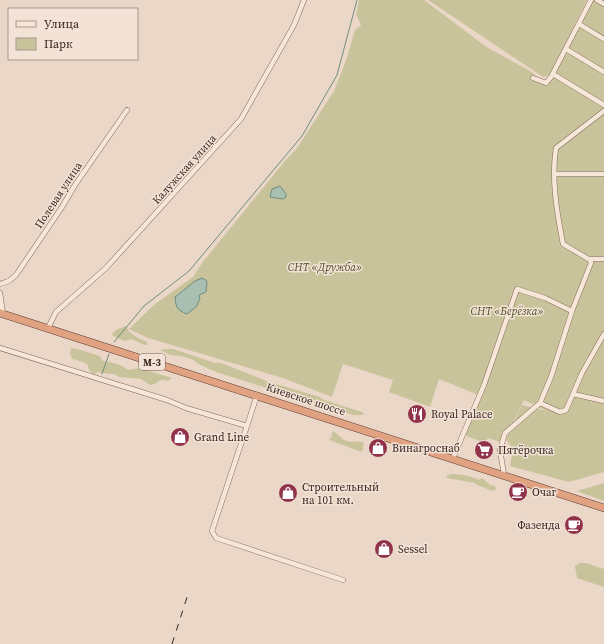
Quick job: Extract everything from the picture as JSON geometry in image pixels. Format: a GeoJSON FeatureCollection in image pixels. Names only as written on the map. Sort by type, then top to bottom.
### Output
{"type":"FeatureCollection","features":[{"type":"Feature","properties":{"kind":"highway","name":"Киевское шоссе"},"geometry":{"type":"LineString","coordinates":[[2,314],[453,458],[604,508]]}},
{"type":"Feature","properties":{"kind":"street","name":"Калужская улица"},"geometry":{"type":"LineString","coordinates":[[48,328],[56,312],[106,268],[241,119],[294,25],[304,0]]}},
{"type":"Feature","properties":{"kind":"street"},"geometry":{"type":"LineString","coordinates":[[533,78],[546,83],[566,49],[591,0]]}},
{"type":"Feature","properties":{"kind":"street"},"geometry":{"type":"LineString","coordinates":[[597,0],[604,4]]}},
{"type":"Feature","properties":{"kind":"street"},"geometry":{"type":"LineString","coordinates":[[579,24],[604,39]]}},
{"type":"Feature","properties":{"kind":"street"},"geometry":{"type":"LineString","coordinates":[[566,49],[604,72]]}},
{"type":"Feature","properties":{"kind":"street"},"geometry":{"type":"LineString","coordinates":[[552,74],[604,105]]}},
{"type":"Feature","properties":{"kind":"street","name":"Полевая улица"},"geometry":{"type":"LineString","coordinates":[[0,284],[10,281],[16,274],[127,110]]}},
{"type":"Feature","properties":{"kind":"street"},"geometry":{"type":"LineString","coordinates":[[504,475],[500,450],[505,432],[540,403],[551,377],[572,311],[591,263],[590,260],[563,244],[558,216],[554,163],[556,148],[604,111]]}},
{"type":"Feature","properties":{"kind":"street"},"geometry":{"type":"LineString","coordinates":[[555,174],[604,174]]}},
{"type":"Feature","properties":{"kind":"street"},"geometry":{"type":"LineString","coordinates":[[587,259],[604,259]]}},
{"type":"Feature","properties":{"kind":"street"},"geometry":{"type":"LineString","coordinates":[[453,458],[484,384],[517,289],[545,298],[572,311]]}},
{"type":"Feature","properties":{"kind":"street"},"geometry":{"type":"LineString","coordinates":[[0,293],[2,314]]}},
{"type":"Feature","properties":{"kind":"street"},"geometry":{"type":"LineString","coordinates":[[540,403],[560,412],[566,410],[582,373],[604,334]]}},
{"type":"Feature","properties":{"kind":"street"},"geometry":{"type":"LineString","coordinates":[[0,348],[167,400],[186,408],[247,426]]}},
{"type":"Feature","properties":{"kind":"street"},"geometry":{"type":"LineString","coordinates":[[573,394],[604,401]]}},
{"type":"Feature","properties":{"kind":"street"},"geometry":{"type":"LineString","coordinates":[[257,395],[212,531],[216,538],[343,580]]}},
{"type":"Feature","properties":{"kind":"green space"},"geometry":{"type":"Polygon","coordinates":[[[359,0],[424,0],[488,48],[532,72],[544,84],[550,75],[543,77],[428,0],[587,0],[551,73],[589,0],[604,0],[604,472],[569,482],[510,466],[513,449],[506,439],[522,405],[547,411],[524,400],[503,443],[488,438],[485,443],[464,435],[481,396],[439,379],[430,407],[389,392],[393,380],[343,364],[332,397],[283,378],[148,338],[129,329],[155,304],[193,277],[202,263],[297,148],[334,91],[347,58],[355,30],[361,25],[356,14],[359,0]]]}},
{"type":"Feature","properties":{"kind":"green space"},"geometry":{"type":"Polygon","coordinates":[[[126,326],[132,334],[147,342],[147,345],[132,339],[124,341],[113,336],[112,334],[116,330],[126,326]]]}},
{"type":"Feature","properties":{"kind":"green space"},"geometry":{"type":"Polygon","coordinates":[[[71,348],[100,356],[103,361],[122,366],[128,370],[139,368],[172,378],[168,381],[161,380],[150,385],[141,379],[119,377],[115,374],[98,372],[94,375],[89,370],[88,365],[72,359],[70,354],[71,348]]]}},
{"type":"Feature","properties":{"kind":"green space"},"geometry":{"type":"Polygon","coordinates":[[[173,349],[215,363],[221,363],[269,382],[320,397],[324,400],[362,412],[364,414],[353,415],[216,372],[198,364],[194,360],[181,356],[170,355],[160,350],[173,349]]]}},
{"type":"Feature","properties":{"kind":"green space"},"geometry":{"type":"Polygon","coordinates":[[[333,431],[345,440],[364,443],[362,452],[329,440],[333,431]]]}},
{"type":"Feature","properties":{"kind":"green space"},"geometry":{"type":"Polygon","coordinates":[[[451,474],[473,477],[479,480],[482,478],[490,485],[495,486],[496,489],[493,491],[475,483],[447,478],[446,476],[451,474]]]}},
{"type":"Feature","properties":{"kind":"green space"},"geometry":{"type":"Polygon","coordinates":[[[604,483],[604,501],[577,491],[604,483]]]}},
{"type":"Feature","properties":{"kind":"green space"},"geometry":{"type":"Polygon","coordinates":[[[580,563],[589,564],[604,569],[604,587],[577,578],[575,566],[580,563]]]}},
{"type":"Feature","properties":{"kind":"shaded area"},"geometry":{"type":"Polygon","coordinates":[[[280,186],[286,194],[286,197],[283,199],[270,197],[272,189],[280,186]]]}},
{"type":"Feature","properties":{"kind":"shaded area"},"geometry":{"type":"Polygon","coordinates":[[[202,278],[207,281],[206,292],[199,295],[200,299],[196,307],[187,314],[181,311],[177,306],[175,297],[195,281],[202,278]]]}},
{"type":"Feature","properties":{"kind":"waterway"},"geometry":{"type":"LineString","coordinates":[[114,342],[144,306],[189,271],[302,136],[337,75],[357,0]]}},
{"type":"Feature","properties":{"kind":"waterway"},"geometry":{"type":"LineString","coordinates":[[102,374],[109,354]]}},
{"type":"Feature","properties":{"kind":"railway"},"geometry":{"type":"LineString","coordinates":[[172,644],[189,591]]}},
{"type":"Feature","properties":{"kind":"place","name":"Royal Palace"},"geometry":{"type":"Point","coordinates":[417,414]}},
{"type":"Feature","properties":{"kind":"place","name":"Grand Line"},"geometry":{"type":"Point","coordinates":[180,437]}},
{"type":"Feature","properties":{"kind":"place","name":"Винагроснаб"},"geometry":{"type":"Point","coordinates":[378,448]}},
{"type":"Feature","properties":{"kind":"place","name":"Пятёрочка"},"geometry":{"type":"Point","coordinates":[484,450]}},
{"type":"Feature","properties":{"kind":"place","name":"Очаг"},"geometry":{"type":"Point","coordinates":[518,492]}},
{"type":"Feature","properties":{"kind":"place","name":"Строительный на 101 км."},"geometry":{"type":"Point","coordinates":[288,493]}},
{"type":"Feature","properties":{"kind":"place","name":"Фазенда"},"geometry":{"type":"Point","coordinates":[574,525]}},
{"type":"Feature","properties":{"kind":"place","name":"Sessel"},"geometry":{"type":"Point","coordinates":[384,549]}},
{"type":"Feature","properties":{"kind":"park label","name":"СНТ «Дружба»"},"geometry":{"type":"Point","coordinates":[325,267]}},
{"type":"Feature","properties":{"kind":"park label","name":"СНТ «Берёзка»"},"geometry":{"type":"Point","coordinates":[507,311]}}]}
